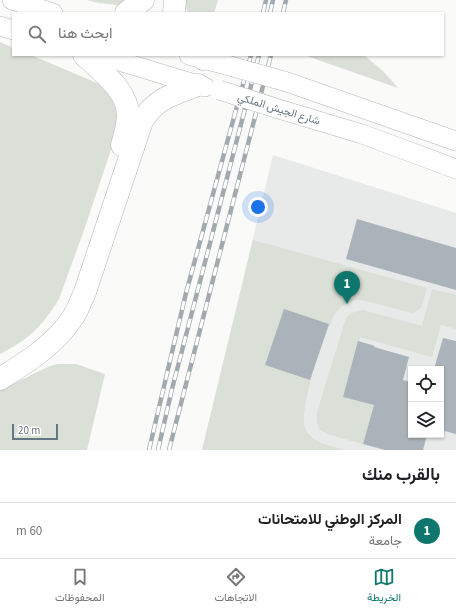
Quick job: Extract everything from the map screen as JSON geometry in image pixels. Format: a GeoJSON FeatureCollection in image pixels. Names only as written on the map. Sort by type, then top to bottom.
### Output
{"type":"FeatureCollection","features":[{"type":"Feature","properties":{"kind":"highway"},"geometry":{"type":"LineString","coordinates":[[127,12],[143,0]]}},
{"type":"Feature","properties":{"kind":"highway"},"geometry":{"type":"LineString","coordinates":[[174,12],[175,0]]}},
{"type":"Feature","properties":{"kind":"highway"},"geometry":{"type":"LineString","coordinates":[[0,362],[11,358],[26,349],[43,335],[57,317],[78,271],[126,131],[128,116],[126,105],[121,94],[113,83],[85,56]]}},
{"type":"Feature","properties":{"kind":"highway"},"geometry":{"type":"LineString","coordinates":[[0,379],[45,350],[64,330],[74,316],[85,292],[142,121],[147,113],[155,104],[169,95],[208,88]]}},
{"type":"Feature","properties":{"kind":"main road"},"geometry":{"type":"LineString","coordinates":[[12,0],[49,12]]}},
{"type":"Feature","properties":{"kind":"main road"},"geometry":{"type":"LineString","coordinates":[[0,26],[12,30]]}},
{"type":"Feature","properties":{"kind":"main road","name":"شارع الجيش الملكي"},"geometry":{"type":"LineString","coordinates":[[102,56],[362,134],[456,169]]}},
{"type":"Feature","properties":{"kind":"main road"},"geometry":{"type":"LineString","coordinates":[[197,56],[287,82],[456,141]]}},
{"type":"Feature","properties":{"kind":"shaded area"},"geometry":{"type":"Polygon","coordinates":[[[87,0],[129,0],[117,5],[87,0]]]}},
{"type":"Feature","properties":{"kind":"shaded area"},"geometry":{"type":"Polygon","coordinates":[[[185,0],[218,0],[214,12],[188,12],[184,6],[185,0]]]}},
{"type":"Feature","properties":{"kind":"shaded area"},"geometry":{"type":"Polygon","coordinates":[[[0,42],[12,48],[12,56],[33,56],[104,86],[112,97],[117,122],[114,141],[59,299],[41,325],[19,343],[0,354],[0,42]]]}},
{"type":"Feature","properties":{"kind":"shaded area"},"geometry":{"type":"Polygon","coordinates":[[[307,56],[365,56],[383,71],[398,88],[307,56]]]}},
{"type":"Feature","properties":{"kind":"shaded area"},"geometry":{"type":"Polygon","coordinates":[[[273,155],[456,213],[456,450],[202,450],[273,155]]]}},
{"type":"Feature","properties":{"kind":"shaded area"},"geometry":{"type":"Polygon","coordinates":[[[253,240],[427,288],[421,308],[413,313],[367,301],[357,300],[340,308],[331,321],[309,388],[305,405],[305,428],[312,438],[317,441],[329,446],[346,450],[202,450],[253,240]]]}},
{"type":"Feature","properties":{"kind":"shaded area"},"geometry":{"type":"Polygon","coordinates":[[[432,289],[456,295],[456,329],[441,325],[432,357],[360,337],[343,397],[374,405],[363,444],[327,434],[319,429],[317,412],[346,318],[351,313],[363,310],[422,326],[432,289]]]}},
{"type":"Feature","properties":{"kind":"shaded area"},"geometry":{"type":"Polygon","coordinates":[[[58,364],[76,364],[105,374],[87,450],[0,450],[0,390],[50,366],[58,364]]]}},
{"type":"Feature","properties":{"kind":"building"},"geometry":{"type":"Polygon","coordinates":[[[357,219],[456,248],[456,290],[346,259],[357,219]]]}},
{"type":"Feature","properties":{"kind":"building"},"geometry":{"type":"Polygon","coordinates":[[[284,309],[329,324],[310,380],[265,365],[284,309]]]}},
{"type":"Feature","properties":{"kind":"building"},"geometry":{"type":"Polygon","coordinates":[[[443,338],[456,341],[456,434],[444,431],[444,366],[435,366],[443,338]]]}},
{"type":"Feature","properties":{"kind":"building"},"geometry":{"type":"Polygon","coordinates":[[[358,341],[409,357],[403,380],[408,381],[408,438],[426,438],[423,450],[385,450],[363,444],[374,405],[343,397],[358,341]]]}},
{"type":"Feature","properties":{"kind":"railway"},"geometry":{"type":"LineString","coordinates":[[263,12],[266,0]]}},
{"type":"Feature","properties":{"kind":"railway"},"geometry":{"type":"LineString","coordinates":[[270,12],[273,0]]}},
{"type":"Feature","properties":{"kind":"railway"},"geometry":{"type":"LineString","coordinates":[[283,12],[286,0]]}},
{"type":"Feature","properties":{"kind":"railway"},"geometry":{"type":"LineString","coordinates":[[149,450],[186,293],[251,56]]}},
{"type":"Feature","properties":{"kind":"railway"},"geometry":{"type":"LineString","coordinates":[[158,450],[172,389],[259,56]]}},
{"type":"Feature","properties":{"kind":"railway"},"geometry":{"type":"LineString","coordinates":[[169,450],[271,56]]}},
{"type":"Feature","properties":{"kind":"place","name":"المركز الوطني للامتحانات"},"geometry":{"type":"Point","coordinates":[347,304]}}]}
